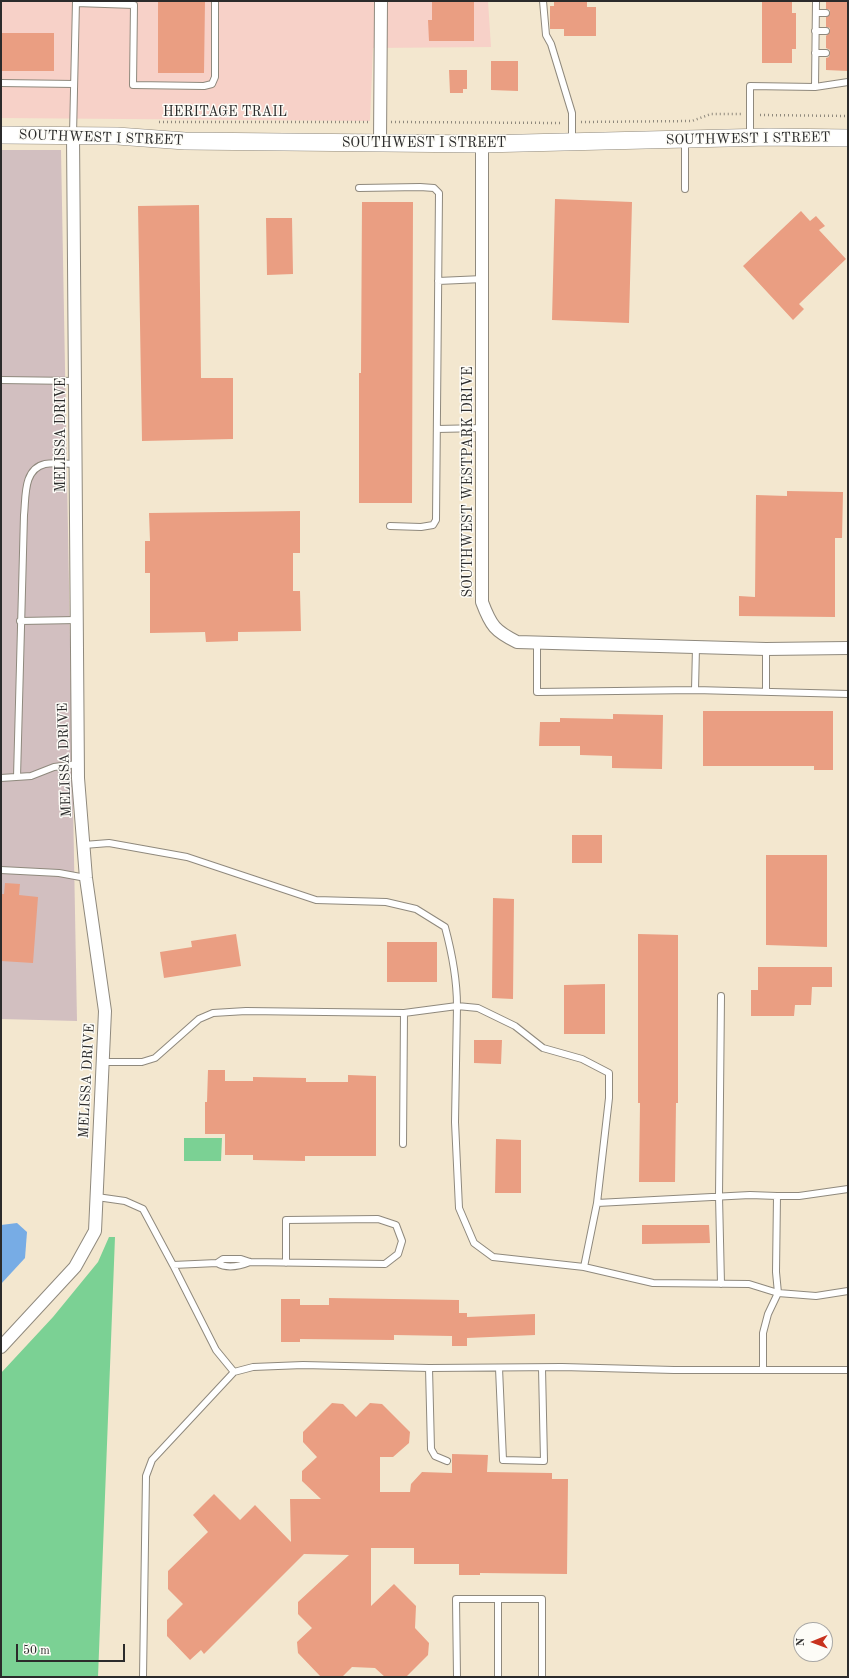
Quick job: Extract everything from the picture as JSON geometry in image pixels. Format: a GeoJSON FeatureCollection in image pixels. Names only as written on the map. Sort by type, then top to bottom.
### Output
{"type":"FeatureCollection","features":[{"type":"Feature","properties":{"kind":"main road","name":"SOUTHWEST I STREET"},"geometry":{"type":"LineString","coordinates":[[1,135],[117,136],[184,141],[482,144],[685,139],[848,138]]}},
{"type":"Feature","properties":{"kind":"street"},"geometry":{"type":"LineString","coordinates":[[380,142],[381,1]]}},
{"type":"Feature","properties":{"kind":"street","name":"MELISSA DRIVE"},"geometry":{"type":"LineString","coordinates":[[1,1347],[75,1267],[96,1231],[105,1011],[86,878],[78,764],[73,135]]}},
{"type":"Feature","properties":{"kind":"street","name":"SOUTHWEST WESTPARK DRIVE"},"geometry":{"type":"LineString","coordinates":[[482,144],[482,602],[488,619],[500,633],[517,642],[766,649],[848,648]]}},
{"type":"Feature","properties":{"kind":"lane"},"geometry":{"type":"LineString","coordinates":[[73,135],[76,2],[134,3],[133,85],[204,86],[212,84],[215,77],[215,1]]}},
{"type":"Feature","properties":{"kind":"lane"},"geometry":{"type":"LineString","coordinates":[[543,1],[546,35],[551,44],[572,113],[572,142]]}},
{"type":"Feature","properties":{"kind":"lane"},"geometry":{"type":"LineString","coordinates":[[815,87],[816,1]]}},
{"type":"Feature","properties":{"kind":"lane"},"geometry":{"type":"LineString","coordinates":[[816,13],[826,13]]}},
{"type":"Feature","properties":{"kind":"lane"},"geometry":{"type":"LineString","coordinates":[[815,31],[826,31]]}},
{"type":"Feature","properties":{"kind":"lane"},"geometry":{"type":"LineString","coordinates":[[815,53],[826,53]]}},
{"type":"Feature","properties":{"kind":"lane"},"geometry":{"type":"LineString","coordinates":[[750,138],[750,86],[815,87],[848,82]]}},
{"type":"Feature","properties":{"kind":"lane"},"geometry":{"type":"LineString","coordinates":[[1,83],[74,84]]}},
{"type":"Feature","properties":{"kind":"lane"},"geometry":{"type":"LineString","coordinates":[[685,139],[685,189]]}},
{"type":"Feature","properties":{"kind":"lane"},"geometry":{"type":"LineString","coordinates":[[359,188],[420,187],[434,188],[439,193],[436,520],[433,525],[421,527],[390,526]]}},
{"type":"Feature","properties":{"kind":"lane"},"geometry":{"type":"LineString","coordinates":[[438,281],[483,279]]}},
{"type":"Feature","properties":{"kind":"lane"},"geometry":{"type":"LineString","coordinates":[[1,380],[75,381]]}},
{"type":"Feature","properties":{"kind":"lane"},"geometry":{"type":"LineString","coordinates":[[437,429],[483,428]]}},
{"type":"Feature","properties":{"kind":"lane"},"geometry":{"type":"LineString","coordinates":[[17,777],[20,622],[24,515],[28,477],[34,468],[46,464],[76,464]]}},
{"type":"Feature","properties":{"kind":"lane"},"geometry":{"type":"LineString","coordinates":[[20,622],[77,620]]}},
{"type":"Feature","properties":{"kind":"lane"},"geometry":{"type":"LineString","coordinates":[[537,643],[537,692],[695,690],[848,694]]}},
{"type":"Feature","properties":{"kind":"lane"},"geometry":{"type":"LineString","coordinates":[[695,690],[696,647]]}},
{"type":"Feature","properties":{"kind":"lane"},"geometry":{"type":"LineString","coordinates":[[766,649],[766,691]]}},
{"type":"Feature","properties":{"kind":"lane"},"geometry":{"type":"LineString","coordinates":[[1,778],[31,776],[54,767],[78,764]]}},
{"type":"Feature","properties":{"kind":"lane"},"geometry":{"type":"LineString","coordinates":[[84,845],[109,843],[187,858],[316,900],[386,902],[416,909],[445,927],[452,954],[457,993],[455,1122],[459,1208],[474,1244],[493,1257],[584,1267],[652,1283],[750,1284],[778,1294],[816,1296],[848,1291]]}},
{"type":"Feature","properties":{"kind":"lane"},"geometry":{"type":"LineString","coordinates":[[1,870],[59,873],[86,878]]}},
{"type":"Feature","properties":{"kind":"lane"},"geometry":{"type":"LineString","coordinates":[[721,996],[719,1196],[721,1284]]}},
{"type":"Feature","properties":{"kind":"lane"},"geometry":{"type":"LineString","coordinates":[[103,1062],[142,1062],[155,1058],[199,1019],[213,1013],[404,1013],[457,1006],[478,1008],[514,1026],[543,1048],[582,1058],[609,1073],[609,1098],[597,1203],[584,1267]]}},
{"type":"Feature","properties":{"kind":"lane"},"geometry":{"type":"LineString","coordinates":[[403,1144],[404,1013]]}},
{"type":"Feature","properties":{"kind":"lane"},"geometry":{"type":"LineString","coordinates":[[597,1203],[719,1196],[799,1196],[848,1189]]}},
{"type":"Feature","properties":{"kind":"lane"},"geometry":{"type":"LineString","coordinates":[[763,1370],[763,1333],[768,1314],[778,1294],[776,1272],[777,1196]]}},
{"type":"Feature","properties":{"kind":"lane"},"geometry":{"type":"LineString","coordinates":[[97,1197],[125,1201],[143,1209],[216,1350],[234,1372]]}},
{"type":"Feature","properties":{"kind":"lane"},"geometry":{"type":"LineString","coordinates":[[173,1265],[218,1263],[223,1266],[241,1266],[250,1262],[286,1263],[385,1264],[398,1254],[402,1241],[396,1225],[378,1219],[286,1220],[286,1263]]}},
{"type":"Feature","properties":{"kind":"lane"},"geometry":{"type":"LineString","coordinates":[[143,1677],[146,1476],[152,1460],[234,1372],[253,1367],[303,1365],[429,1368],[562,1367],[674,1370],[848,1370]]}},
{"type":"Feature","properties":{"kind":"lane"},"geometry":{"type":"LineString","coordinates":[[429,1368],[431,1449],[435,1456],[448,1461]]}},
{"type":"Feature","properties":{"kind":"lane"},"geometry":{"type":"LineString","coordinates":[[499,1368],[503,1460],[544,1461],[542,1368]]}},
{"type":"Feature","properties":{"kind":"lane"},"geometry":{"type":"LineString","coordinates":[[457,1677],[456,1599],[542,1599],[542,1677]]}},
{"type":"Feature","properties":{"kind":"lane"},"geometry":{"type":"LineString","coordinates":[[498,1599],[498,1677]]}},
{"type":"Feature","properties":{"kind":"path"},"geometry":{"type":"LineString","coordinates":[[784,115],[848,116]]}},
{"type":"Feature","properties":{"kind":"path","name":"HERITAGE TRAIL"},"geometry":{"type":"LineString","coordinates":[[153,122],[361,122]]}},
{"type":"Feature","properties":{"kind":"shaded area"},"geometry":{"type":"Polygon","coordinates":[[[1,1],[488,1],[491,47],[373,48],[370,121],[1,118],[1,1]]]}},
{"type":"Feature","properties":{"kind":"shaded area"},"geometry":{"type":"Polygon","coordinates":[[[1,150],[61,150],[77,1021],[1,1019],[1,150]]]}},
{"type":"Feature","properties":{"kind":"green space"},"geometry":{"type":"Polygon","coordinates":[[[184,1138],[222,1138],[221,1161],[184,1161],[184,1138]]]}},
{"type":"Feature","properties":{"kind":"green space"},"geometry":{"type":"Polygon","coordinates":[[[109,1237],[115,1237],[98,1677],[1,1677],[1,1373],[53,1317],[98,1262],[109,1237]]]}},
{"type":"Feature","properties":{"kind":"water"},"geometry":{"type":"Polygon","coordinates":[[[17,1223],[27,1232],[25,1258],[1,1284],[1,1225],[17,1223]]]}},
{"type":"Feature","properties":{"kind":"building"},"geometry":{"type":"Polygon","coordinates":[[[158,1],[205,1],[204,73],[158,73],[158,1]]]}},
{"type":"Feature","properties":{"kind":"building"},"geometry":{"type":"Polygon","coordinates":[[[432,1],[474,1],[474,41],[429,41],[428,20],[432,20],[432,1]]]}},
{"type":"Feature","properties":{"kind":"building"},"geometry":{"type":"Polygon","coordinates":[[[554,1],[587,1],[587,7],[596,7],[596,36],[564,36],[564,29],[550,29],[550,6],[554,6],[554,1]]]}},
{"type":"Feature","properties":{"kind":"building"},"geometry":{"type":"Polygon","coordinates":[[[762,1],[792,1],[792,13],[796,13],[796,49],[792,49],[792,63],[762,63],[762,1]]]}},
{"type":"Feature","properties":{"kind":"building"},"geometry":{"type":"Polygon","coordinates":[[[826,1],[848,1],[848,71],[826,70],[826,58],[829,57],[830,50],[826,48],[826,36],[830,31],[830,28],[826,27],[826,17],[830,13],[830,10],[826,9],[826,1]]]}},
{"type":"Feature","properties":{"kind":"building"},"geometry":{"type":"Polygon","coordinates":[[[1,33],[54,33],[54,71],[1,71],[1,33]]]}},
{"type":"Feature","properties":{"kind":"building"},"geometry":{"type":"Polygon","coordinates":[[[491,61],[518,61],[518,91],[491,90],[491,61]]]}},
{"type":"Feature","properties":{"kind":"building"},"geometry":{"type":"Polygon","coordinates":[[[449,70],[467,70],[467,89],[463,89],[463,93],[450,93],[449,70]]]}},
{"type":"Feature","properties":{"kind":"building"},"geometry":{"type":"Polygon","coordinates":[[[555,199],[632,202],[629,323],[552,320],[555,199]]]}},
{"type":"Feature","properties":{"kind":"building"},"geometry":{"type":"Polygon","coordinates":[[[362,202],[413,202],[412,503],[359,503],[359,373],[361,373],[362,202]]]}},
{"type":"Feature","properties":{"kind":"building"},"geometry":{"type":"Polygon","coordinates":[[[199,205],[201,378],[233,378],[233,439],[142,441],[138,206],[199,205]]]}},
{"type":"Feature","properties":{"kind":"building"},"geometry":{"type":"Polygon","coordinates":[[[801,211],[810,221],[816,216],[825,226],[819,230],[846,259],[799,304],[804,309],[793,320],[743,266],[801,211]]]}},
{"type":"Feature","properties":{"kind":"building"},"geometry":{"type":"Polygon","coordinates":[[[266,218],[292,218],[293,274],[267,275],[266,218]]]}},
{"type":"Feature","properties":{"kind":"building"},"geometry":{"type":"Polygon","coordinates":[[[787,491],[843,492],[842,538],[835,538],[835,617],[739,616],[739,596],[755,597],[756,495],[787,496],[787,491]]]}},
{"type":"Feature","properties":{"kind":"building"},"geometry":{"type":"Polygon","coordinates":[[[300,511],[300,553],[293,553],[293,591],[300,591],[301,631],[238,632],[238,641],[206,642],[205,632],[150,633],[150,573],[145,573],[145,541],[150,541],[149,513],[300,511]]]}},
{"type":"Feature","properties":{"kind":"building"},"geometry":{"type":"Polygon","coordinates":[[[703,711],[833,711],[833,770],[814,770],[814,766],[703,766],[703,711]]]}},
{"type":"Feature","properties":{"kind":"building"},"geometry":{"type":"Polygon","coordinates":[[[613,714],[663,715],[662,769],[612,768],[612,756],[580,755],[580,746],[539,746],[540,722],[560,722],[560,718],[613,719],[613,714]]]}},
{"type":"Feature","properties":{"kind":"building"},"geometry":{"type":"Polygon","coordinates":[[[572,835],[602,835],[602,863],[572,863],[572,835]]]}},
{"type":"Feature","properties":{"kind":"building"},"geometry":{"type":"Polygon","coordinates":[[[766,855],[827,855],[827,947],[766,945],[766,855]]]}},
{"type":"Feature","properties":{"kind":"building"},"geometry":{"type":"Polygon","coordinates":[[[5,883],[20,884],[19,895],[38,897],[33,963],[1,961],[1,894],[4,894],[5,883]]]}},
{"type":"Feature","properties":{"kind":"building"},"geometry":{"type":"Polygon","coordinates":[[[493,898],[514,899],[513,999],[492,998],[493,898]]]}},
{"type":"Feature","properties":{"kind":"building"},"geometry":{"type":"Polygon","coordinates":[[[236,934],[241,966],[164,978],[160,952],[192,947],[191,941],[236,934]]]}},
{"type":"Feature","properties":{"kind":"building"},"geometry":{"type":"Polygon","coordinates":[[[638,934],[678,935],[678,1103],[676,1103],[675,1182],[639,1182],[640,1103],[638,1103],[638,934]]]}},
{"type":"Feature","properties":{"kind":"building"},"geometry":{"type":"Polygon","coordinates":[[[387,942],[437,942],[437,982],[387,982],[387,942]]]}},
{"type":"Feature","properties":{"kind":"building"},"geometry":{"type":"Polygon","coordinates":[[[758,967],[832,967],[832,987],[812,987],[811,1005],[795,1005],[794,1016],[751,1016],[751,990],[758,990],[758,967]]]}},
{"type":"Feature","properties":{"kind":"building"},"geometry":{"type":"Polygon","coordinates":[[[605,984],[605,1034],[564,1034],[564,985],[605,984]]]}},
{"type":"Feature","properties":{"kind":"building"},"geometry":{"type":"Polygon","coordinates":[[[474,1040],[502,1040],[501,1064],[474,1063],[474,1040]]]}},
{"type":"Feature","properties":{"kind":"building"},"geometry":{"type":"Polygon","coordinates":[[[208,1070],[225,1070],[225,1081],[253,1081],[253,1077],[306,1078],[306,1082],[348,1082],[348,1075],[376,1076],[376,1156],[305,1156],[305,1161],[253,1160],[253,1155],[225,1155],[225,1134],[205,1134],[205,1102],[207,1102],[208,1070]]]}},
{"type":"Feature","properties":{"kind":"building"},"geometry":{"type":"Polygon","coordinates":[[[496,1139],[521,1140],[521,1193],[495,1193],[496,1139]]]}},
{"type":"Feature","properties":{"kind":"building"},"geometry":{"type":"Polygon","coordinates":[[[642,1225],[709,1225],[710,1243],[642,1244],[642,1225]]]}},
{"type":"Feature","properties":{"kind":"building"},"geometry":{"type":"Polygon","coordinates":[[[329,1298],[459,1300],[459,1313],[467,1313],[467,1317],[535,1314],[535,1335],[467,1338],[467,1346],[452,1346],[452,1336],[394,1335],[394,1340],[300,1339],[300,1342],[281,1342],[281,1299],[300,1299],[300,1305],[329,1305],[329,1298]]]}},
{"type":"Feature","properties":{"kind":"building"},"geometry":{"type":"Polygon","coordinates":[[[332,1403],[343,1404],[356,1417],[370,1403],[382,1404],[410,1432],[409,1443],[393,1457],[380,1457],[380,1492],[410,1492],[411,1484],[422,1472],[452,1473],[452,1454],[488,1455],[487,1472],[552,1473],[552,1479],[568,1479],[567,1574],[480,1573],[480,1575],[459,1575],[459,1564],[414,1564],[414,1548],[371,1548],[371,1606],[394,1584],[416,1606],[415,1628],[429,1643],[428,1655],[406,1677],[385,1677],[375,1668],[352,1667],[342,1677],[321,1677],[298,1653],[297,1642],[312,1628],[298,1614],[298,1602],[349,1555],[304,1554],[204,1654],[201,1650],[190,1660],[167,1636],[167,1620],[183,1604],[168,1589],[168,1571],[208,1532],[193,1515],[214,1494],[240,1520],[255,1505],[291,1542],[290,1499],[321,1499],[302,1481],[302,1471],[317,1457],[303,1442],[303,1432],[332,1403]]]}}]}
